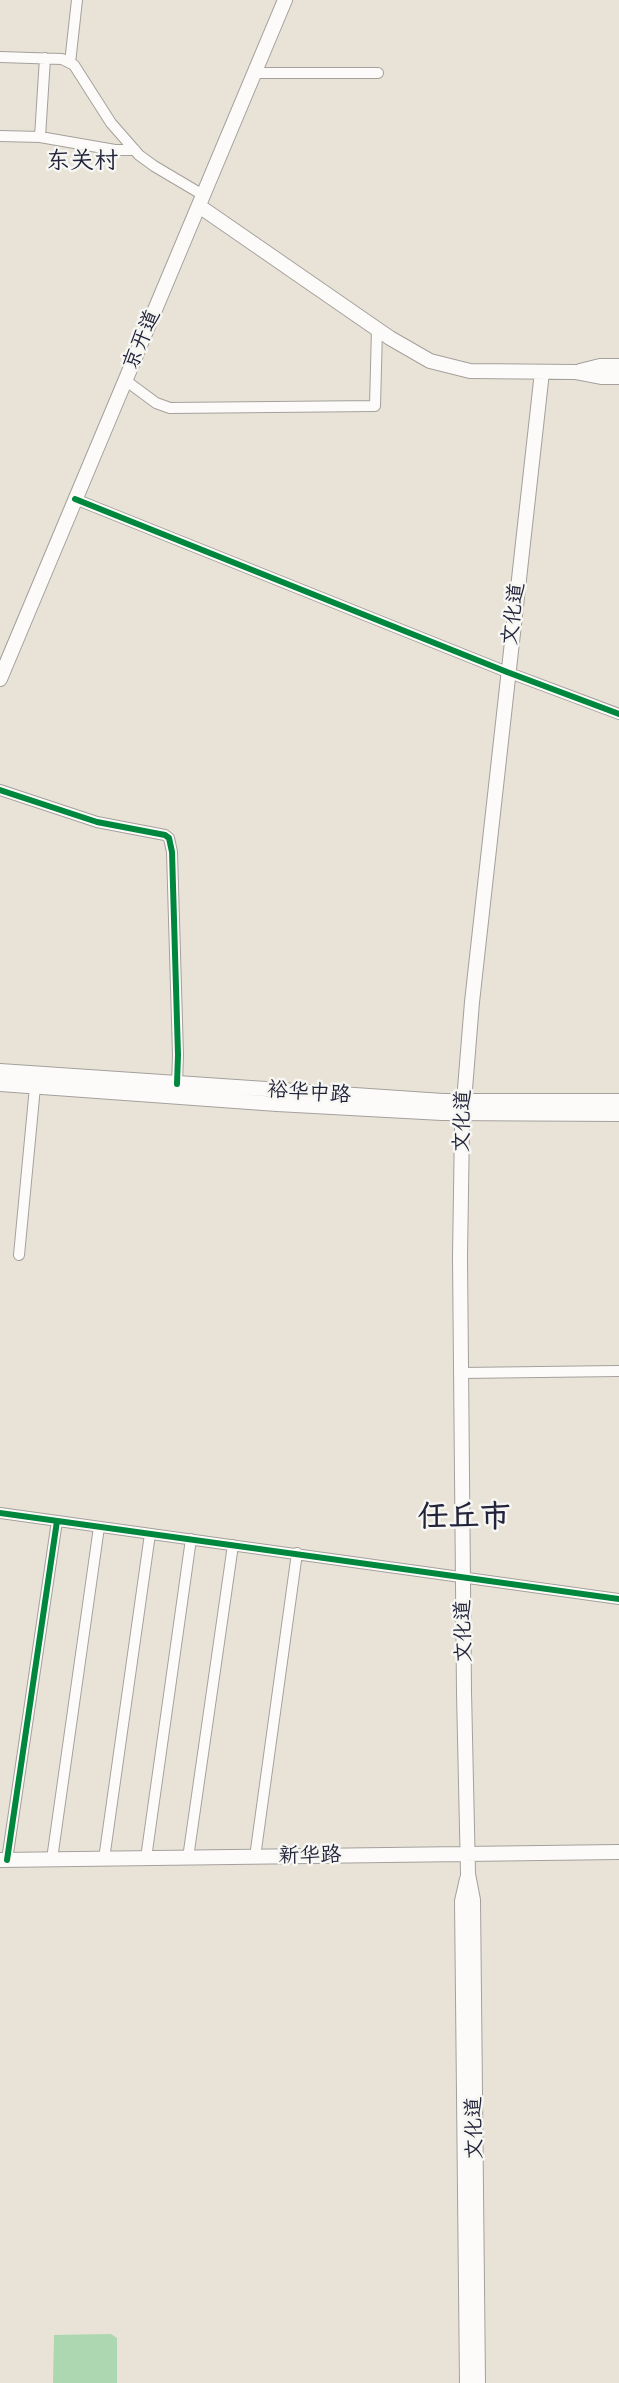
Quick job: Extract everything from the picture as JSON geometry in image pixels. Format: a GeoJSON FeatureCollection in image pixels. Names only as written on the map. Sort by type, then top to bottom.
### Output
{"type":"FeatureCollection","features":[{"type":"Feature","properties":{"kind":"main road","name":"京开道"},"geometry":{"type":"LineString","coordinates":[[0,679],[285,0]]}},
{"type":"Feature","properties":{"kind":"main road"},"geometry":{"type":"LineString","coordinates":[[201,200],[377,329],[415,354],[430,361],[460,370],[575,372],[601,377],[619,377]]}},
{"type":"Feature","properties":{"kind":"main road"},"geometry":{"type":"LineString","coordinates":[[575,372],[600,366],[619,366]]}},
{"type":"Feature","properties":{"kind":"main road","name":"文化道"},"geometry":{"type":"LineString","coordinates":[[478,2383],[473,1900],[468,1874],[467,1854],[463,1577],[461,1373],[463,1108],[473,992],[507,672],[542,372]]}},
{"type":"Feature","properties":{"kind":"main road","name":"裕华中路"},"geometry":{"type":"LineString","coordinates":[[0,1071],[463,1108],[619,1101]]}},
{"type":"Feature","properties":{"kind":"main road","name":"裕华中路"},"geometry":{"type":"LineString","coordinates":[[0,1084],[463,1108],[619,1114]]}},
{"type":"Feature","properties":{"kind":"main road","name":"新华路"},"geometry":{"type":"LineString","coordinates":[[3,1860],[619,1852]]}},
{"type":"Feature","properties":{"kind":"main road","name":"文化道"},"geometry":{"type":"LineString","coordinates":[[467,2383],[462,1901],[468,1874]]}},
{"type":"Feature","properties":{"kind":"street"},"geometry":{"type":"LineString","coordinates":[[70,63],[77,0]]}},
{"type":"Feature","properties":{"kind":"street"},"geometry":{"type":"LineString","coordinates":[[0,57],[62,59],[74,64],[111,123],[134,150],[201,200]]}},
{"type":"Feature","properties":{"kind":"street"},"geometry":{"type":"LineString","coordinates":[[40,137],[45,58]]}},
{"type":"Feature","properties":{"kind":"street"},"geometry":{"type":"LineString","coordinates":[[254,73],[378,73]]}},
{"type":"Feature","properties":{"kind":"street"},"geometry":{"type":"LineString","coordinates":[[0,136],[40,137],[115,150],[134,150]]}},
{"type":"Feature","properties":{"kind":"street"},"geometry":{"type":"LineString","coordinates":[[125,380],[156,403],[170,408],[376,406],[377,329]]}},
{"type":"Feature","properties":{"kind":"street"},"geometry":{"type":"LineString","coordinates":[[76,499],[507,672],[619,714]]}},
{"type":"Feature","properties":{"kind":"street"},"geometry":{"type":"LineString","coordinates":[[0,790],[97,822],[165,835],[169,838],[172,852],[178,1046],[177,1084]]}},
{"type":"Feature","properties":{"kind":"street"},"geometry":{"type":"LineString","coordinates":[[19,1255],[35,1087]]}},
{"type":"Feature","properties":{"kind":"street"},"geometry":{"type":"LineString","coordinates":[[461,1373],[619,1371]]}},
{"type":"Feature","properties":{"kind":"street"},"geometry":{"type":"LineString","coordinates":[[0,1513],[619,1599]]}},
{"type":"Feature","properties":{"kind":"street"},"geometry":{"type":"LineString","coordinates":[[3,1860],[57,1521]]}},
{"type":"Feature","properties":{"kind":"street"},"geometry":{"type":"LineString","coordinates":[[52,1859],[99,1526]]}},
{"type":"Feature","properties":{"kind":"street"},"geometry":{"type":"LineString","coordinates":[[104,1859],[150,1534]]}},
{"type":"Feature","properties":{"kind":"street"},"geometry":{"type":"LineString","coordinates":[[146,1858],[191,1539]]}},
{"type":"Feature","properties":{"kind":"street"},"geometry":{"type":"LineString","coordinates":[[188,1858],[233,1545]]}},
{"type":"Feature","properties":{"kind":"street"},"geometry":{"type":"LineString","coordinates":[[255,1857],[297,1554]]}},
{"type":"Feature","properties":{"kind":"green space"},"geometry":{"type":"Polygon","coordinates":[[[111,2334],[117,2338],[117,2383],[53,2383],[54,2335],[111,2334]]]}},
{"type":"Feature","properties":{"kind":"cycle path"},"geometry":{"type":"LineString","coordinates":[[75,499],[507,672],[619,714]]}},
{"type":"Feature","properties":{"kind":"cycle path"},"geometry":{"type":"LineString","coordinates":[[0,790],[97,822],[165,835],[169,838],[172,852],[178,1055],[177,1084]]}},
{"type":"Feature","properties":{"kind":"cycle path"},"geometry":{"type":"LineString","coordinates":[[0,1513],[619,1599]]}},
{"type":"Feature","properties":{"kind":"cycle path"},"geometry":{"type":"LineString","coordinates":[[7,1860],[57,1521]]}},
{"type":"Feature","properties":{"kind":"district","name":"东关村"},"geometry":{"type":"Point","coordinates":[82,162]}},
{"type":"Feature","properties":{"kind":"district","name":"任丘市"},"geometry":{"type":"Point","coordinates":[464,1518]}}]}
